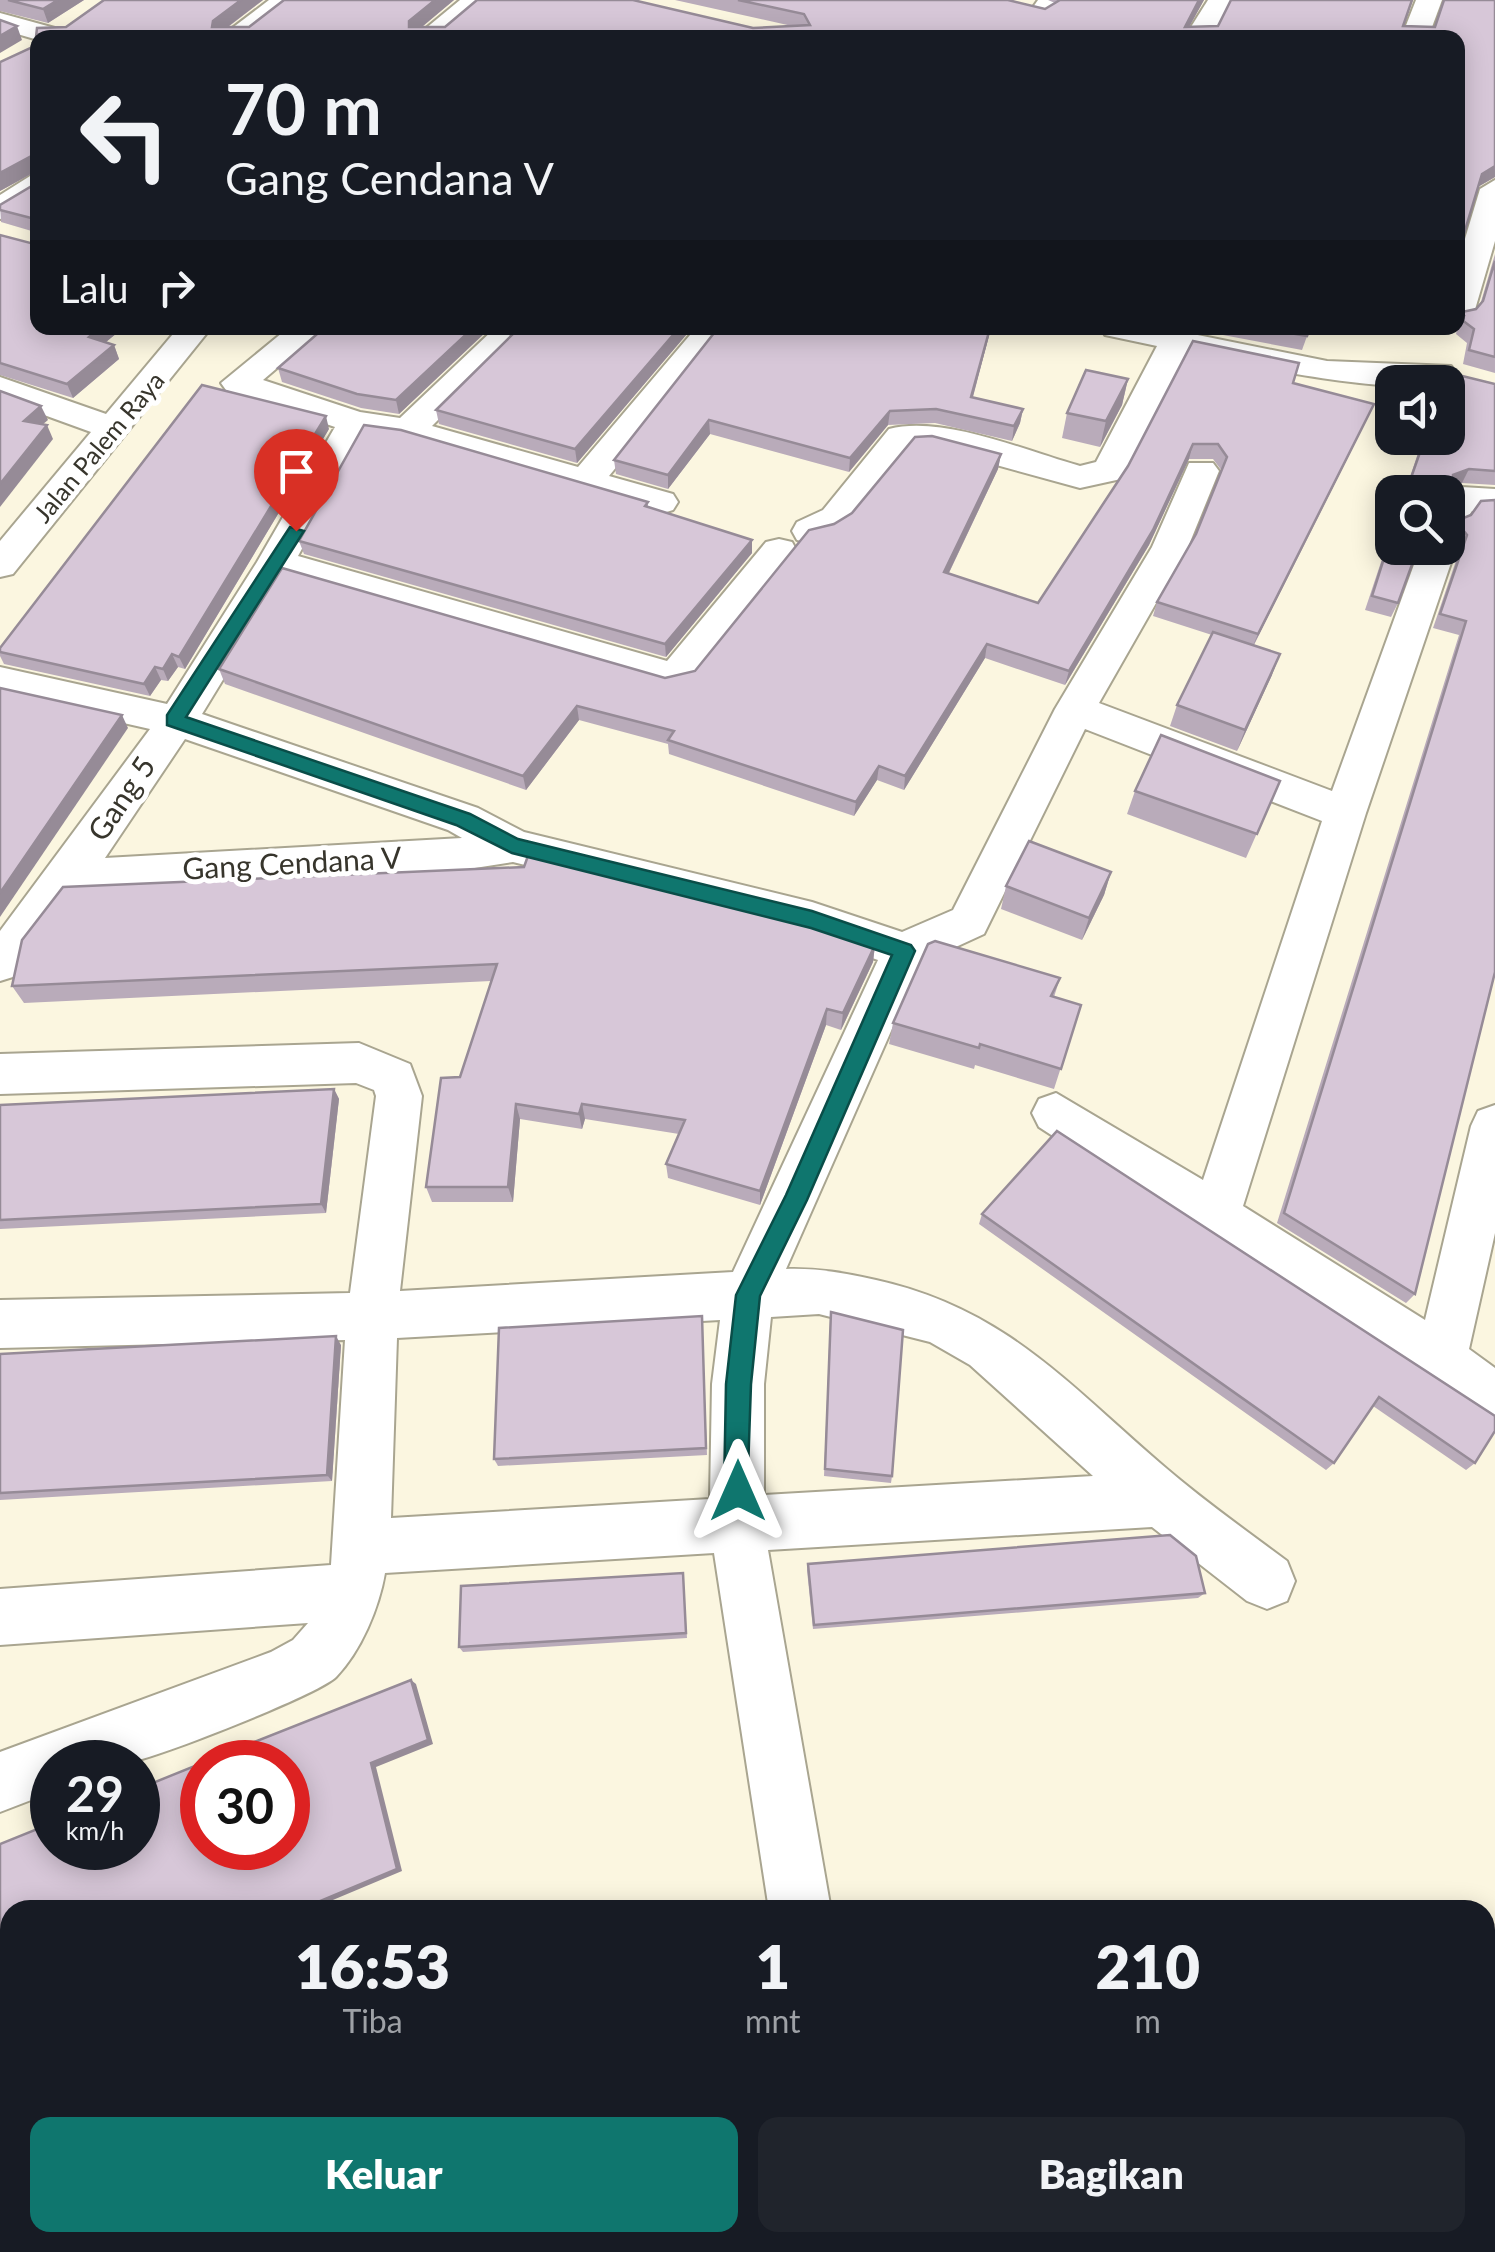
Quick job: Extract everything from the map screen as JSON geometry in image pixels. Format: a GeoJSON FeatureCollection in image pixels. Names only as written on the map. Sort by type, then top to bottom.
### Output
{"type":"FeatureCollection","features":[{"type":"Feature","properties":{"kind":"street"},"geometry":{"type":"LineString","coordinates":[[243,30],[286,0]]}},
{"type":"Feature","properties":{"kind":"street"},"geometry":{"type":"LineString","coordinates":[[438,30],[476,0]]}},
{"type":"Feature","properties":{"kind":"street"},"geometry":{"type":"LineString","coordinates":[[1202,30],[1221,0]]}},
{"type":"Feature","properties":{"kind":"street"},"geometry":{"type":"LineString","coordinates":[[1417,30],[1430,0]]}},
{"type":"Feature","properties":{"kind":"street"},"geometry":{"type":"LineString","coordinates":[[1010,4],[1048,6]]}},
{"type":"Feature","properties":{"kind":"street"},"geometry":{"type":"LineString","coordinates":[[1030,30],[1048,6]]}},
{"type":"Feature","properties":{"kind":"street"},"geometry":{"type":"LineString","coordinates":[[62,30],[81,18]]}},
{"type":"Feature","properties":{"kind":"street"},"geometry":{"type":"LineString","coordinates":[[0,21],[30,30]]}},
{"type":"Feature","properties":{"kind":"street"},"geometry":{"type":"LineString","coordinates":[[0,210],[30,186]]}},
{"type":"Feature","properties":{"kind":"street"},"geometry":{"type":"LineString","coordinates":[[1465,290],[1495,189]]}},
{"type":"Feature","properties":{"kind":"street","name":"Jalan Palem Raya"},"geometry":{"type":"LineString","coordinates":[[0,565],[190,335]]}},
{"type":"Feature","properties":{"kind":"street"},"geometry":{"type":"LineString","coordinates":[[238,383],[299,335]]}},
{"type":"Feature","properties":{"kind":"street"},"geometry":{"type":"LineString","coordinates":[[408,430],[506,335]]}},
{"type":"Feature","properties":{"kind":"street"},"geometry":{"type":"LineString","coordinates":[[587,478],[707,335]]}},
{"type":"Feature","properties":{"kind":"street"},"geometry":{"type":"LineString","coordinates":[[1146,335],[1327,371],[1375,374]]}},
{"type":"Feature","properties":{"kind":"street"},"geometry":{"type":"LineString","coordinates":[[1442,365],[1451,335]]}},
{"type":"Feature","properties":{"kind":"street"},"geometry":{"type":"LineString","coordinates":[[278,562],[668,675],[690,663],[794,541],[836,518],[901,437],[932,436],[1080,477],[1102,474],[1109,471],[1176,342]]}},
{"type":"Feature","properties":{"kind":"street"},"geometry":{"type":"LineString","coordinates":[[166,367],[238,383],[355,422],[408,430],[587,478],[660,502]]}},
{"type":"Feature","properties":{"kind":"street"},"geometry":{"type":"LineString","coordinates":[[1465,379],[1476,382]]}},
{"type":"Feature","properties":{"kind":"street"},"geometry":{"type":"LineString","coordinates":[[0,387],[112,428]]}},
{"type":"Feature","properties":{"kind":"street","name":"Gang 5"},"geometry":{"type":"LineString","coordinates":[[0,963],[71,876],[278,562],[355,422]]}},
{"type":"Feature","properties":{"kind":"street"},"geometry":{"type":"LineString","coordinates":[[798,1900],[737,1527],[738,1384],[748,1295],[796,1200],[904,951],[969,922],[1075,709],[1170,547],[1200,471]]}},
{"type":"Feature","properties":{"kind":"street"},"geometry":{"type":"LineString","coordinates":[[1465,499],[1495,501]]}},
{"type":"Feature","properties":{"kind":"street"},"geometry":{"type":"LineString","coordinates":[[1216,1215],[1345,813],[1432,565]]}},
{"type":"Feature","properties":{"kind":"street","name":"Gang Cendana V"},"geometry":{"type":"LineString","coordinates":[[0,681],[174,720],[452,815],[512,846],[812,920],[904,951]]}},
{"type":"Feature","properties":{"kind":"street"},"geometry":{"type":"LineString","coordinates":[[1075,709],[1345,813]]}},
{"type":"Feature","properties":{"kind":"street","name":"Gang Cendana V"},"geometry":{"type":"LineString","coordinates":[[71,876],[434,857],[512,846]]}},
{"type":"Feature","properties":{"kind":"street"},"geometry":{"type":"LineString","coordinates":[[0,1074],[360,1063],[379,1068],[394,1078],[398,1096],[372,1316],[358,1569],[332,1638],[313,1660],[286,1675],[0,1782]]}},
{"type":"Feature","properties":{"kind":"street"},"geometry":{"type":"LineString","coordinates":[[1056,1113],[1441,1359],[1495,1399]]}},
{"type":"Feature","properties":{"kind":"street"},"geometry":{"type":"LineString","coordinates":[[1441,1359],[1495,1126]]}},
{"type":"Feature","properties":{"kind":"street"},"geometry":{"type":"LineString","coordinates":[[0,1324],[372,1316],[819,1291],[861,1297],[947,1324],[988,1348],[1160,1499],[1267,1581]]}},
{"type":"Feature","properties":{"kind":"street"},"geometry":{"type":"LineString","coordinates":[[0,1617],[358,1569],[737,1527],[1160,1499]]}},
{"type":"Feature","properties":{"kind":"building"},"geometry":{"type":"Polygon","coordinates":[[[8,0],[58,0],[43,9],[8,0]]]}},
{"type":"Feature","properties":{"kind":"building"},"geometry":{"type":"Polygon","coordinates":[[[104,0],[241,0],[213,21],[212,27],[249,27],[284,0],[435,0],[409,21],[409,27],[445,27],[477,0],[633,0],[753,28],[810,25],[804,14],[738,0],[1008,0],[1045,9],[1060,0],[1199,0],[1185,27],[1218,26],[1231,0],[1412,0],[1403,26],[1435,27],[1444,0],[1495,0],[1495,166],[1482,174],[1465,230],[1465,30],[37,30],[66,27],[104,0]]]}},
{"type":"Feature","properties":{"kind":"building"},"geometry":{"type":"Polygon","coordinates":[[[0,20],[17,26],[0,36],[0,20]]]}},
{"type":"Feature","properties":{"kind":"building"},"geometry":{"type":"Polygon","coordinates":[[[30,48],[30,157],[0,173],[0,62],[30,48]]]}},
{"type":"Feature","properties":{"kind":"building"},"geometry":{"type":"Polygon","coordinates":[[[30,187],[30,218],[0,210],[0,205],[30,187]]]}},
{"type":"Feature","properties":{"kind":"building"},"geometry":{"type":"Polygon","coordinates":[[[0,235],[30,243],[30,335],[91,335],[89,337],[114,345],[67,384],[0,363],[0,235]]]}},
{"type":"Feature","properties":{"kind":"building"},"geometry":{"type":"Polygon","coordinates":[[[1495,261],[1495,357],[1469,350],[1474,329],[1465,322],[1465,311],[1476,309],[1483,301],[1495,261]]]}},
{"type":"Feature","properties":{"kind":"building"},"geometry":{"type":"Polygon","coordinates":[[[316,335],[466,335],[396,400],[357,394],[278,368],[316,335]]]}},
{"type":"Feature","properties":{"kind":"building"},"geometry":{"type":"Polygon","coordinates":[[[512,335],[673,335],[575,449],[436,410],[512,335]]]}},
{"type":"Feature","properties":{"kind":"building"},"geometry":{"type":"Polygon","coordinates":[[[712,335],[988,335],[971,397],[1023,409],[1014,426],[936,409],[890,411],[850,458],[709,420],[668,475],[614,460],[712,335]]]}},
{"type":"Feature","properties":{"kind":"building"},"geometry":{"type":"Polygon","coordinates":[[[1193,341],[1299,363],[1293,383],[1374,404],[1258,634],[1157,602],[1196,534],[1227,457],[1218,444],[1193,444],[1153,530],[1069,671],[987,644],[905,776],[879,766],[856,802],[668,740],[674,731],[577,706],[523,776],[219,669],[282,568],[665,678],[695,671],[809,530],[834,524],[852,513],[915,437],[932,436],[1001,454],[944,572],[1038,603],[1128,466],[1193,341]]]}},
{"type":"Feature","properties":{"kind":"building"},"geometry":{"type":"Polygon","coordinates":[[[1086,370],[1128,379],[1106,421],[1067,413],[1086,370]]]}},
{"type":"Feature","properties":{"kind":"building"},"geometry":{"type":"Polygon","coordinates":[[[1465,377],[1495,384],[1495,471],[1469,469],[1453,475],[1412,475],[1419,455],[1465,455],[1465,377]]]}},
{"type":"Feature","properties":{"kind":"building"},"geometry":{"type":"Polygon","coordinates":[[[202,385],[326,416],[179,657],[172,654],[163,669],[155,667],[144,684],[0,652],[0,648],[202,385]]]}},
{"type":"Feature","properties":{"kind":"building"},"geometry":{"type":"Polygon","coordinates":[[[0,391],[41,406],[24,421],[47,425],[0,484],[0,391]]]}},
{"type":"Feature","properties":{"kind":"building"},"geometry":{"type":"Polygon","coordinates":[[[364,425],[401,430],[648,502],[645,506],[752,540],[665,644],[299,541],[364,425]]]}},
{"type":"Feature","properties":{"kind":"building"},"geometry":{"type":"Polygon","coordinates":[[[1495,500],[1495,972],[1415,1294],[1284,1213],[1466,621],[1440,614],[1457,565],[1465,565],[1465,517],[1481,501],[1495,500]]]}},
{"type":"Feature","properties":{"kind":"building"},"geometry":{"type":"Polygon","coordinates":[[[1382,565],[1412,565],[1398,603],[1372,596],[1382,565]]]}},
{"type":"Feature","properties":{"kind":"building"},"geometry":{"type":"Polygon","coordinates":[[[1213,632],[1280,654],[1245,730],[1177,705],[1213,632]]]}},
{"type":"Feature","properties":{"kind":"building"},"geometry":{"type":"Polygon","coordinates":[[[0,688],[122,715],[0,893],[0,688]]]}},
{"type":"Feature","properties":{"kind":"building"},"geometry":{"type":"Polygon","coordinates":[[[1161,735],[1280,781],[1257,834],[1135,791],[1161,735]]]}},
{"type":"Feature","properties":{"kind":"building"},"geometry":{"type":"Polygon","coordinates":[[[1029,841],[1111,872],[1089,918],[1006,886],[1029,841]]]}},
{"type":"Feature","properties":{"kind":"building"},"geometry":{"type":"Polygon","coordinates":[[[529,853],[809,922],[875,945],[843,1013],[827,1009],[760,1191],[666,1164],[685,1120],[582,1104],[579,1114],[516,1104],[508,1187],[426,1187],[441,1078],[460,1077],[497,964],[12,986],[22,940],[63,887],[524,867],[529,853]]]}},
{"type":"Feature","properties":{"kind":"building"},"geometry":{"type":"Polygon","coordinates":[[[935,941],[1060,978],[1051,996],[1081,1005],[1061,1069],[893,1023],[928,944],[935,941]]]}},
{"type":"Feature","properties":{"kind":"building"},"geometry":{"type":"Polygon","coordinates":[[[334,1089],[321,1204],[0,1220],[0,1105],[334,1089]]]}},
{"type":"Feature","properties":{"kind":"building"},"geometry":{"type":"Polygon","coordinates":[[[1057,1131],[1495,1416],[1495,1431],[1475,1463],[1379,1397],[1334,1463],[982,1214],[1057,1131]]]}},
{"type":"Feature","properties":{"kind":"building"},"geometry":{"type":"Polygon","coordinates":[[[831,1312],[903,1330],[892,1476],[825,1469],[831,1312]]]}},
{"type":"Feature","properties":{"kind":"building"},"geometry":{"type":"Polygon","coordinates":[[[702,1316],[706,1448],[494,1459],[499,1328],[702,1316]]]}},
{"type":"Feature","properties":{"kind":"building"},"geometry":{"type":"Polygon","coordinates":[[[336,1336],[327,1475],[0,1493],[0,1354],[336,1336]]]}},
{"type":"Feature","properties":{"kind":"building"},"geometry":{"type":"Polygon","coordinates":[[[1170,1535],[1196,1556],[1205,1593],[814,1625],[808,1564],[1170,1535]]]}},
{"type":"Feature","properties":{"kind":"building"},"geometry":{"type":"Polygon","coordinates":[[[683,1573],[686,1633],[459,1647],[461,1586],[683,1573]]]}},
{"type":"Feature","properties":{"kind":"building"},"geometry":{"type":"Polygon","coordinates":[[[411,1680],[428,1740],[371,1763],[397,1869],[323,1900],[0,1900],[0,1844],[30,1832],[30,1870],[160,1870],[160,1780],[180,1772],[180,1870],[310,1870],[310,1740],[260,1740],[411,1680]]]}},
{"type":"Feature","properties":{"kind":"route"},"geometry":{"type":"LineString","coordinates":[[296,531],[174,720],[463,819],[512,846],[606,866],[812,920],[904,951],[796,1200],[748,1295],[738,1384],[738,1491]]}}]}
